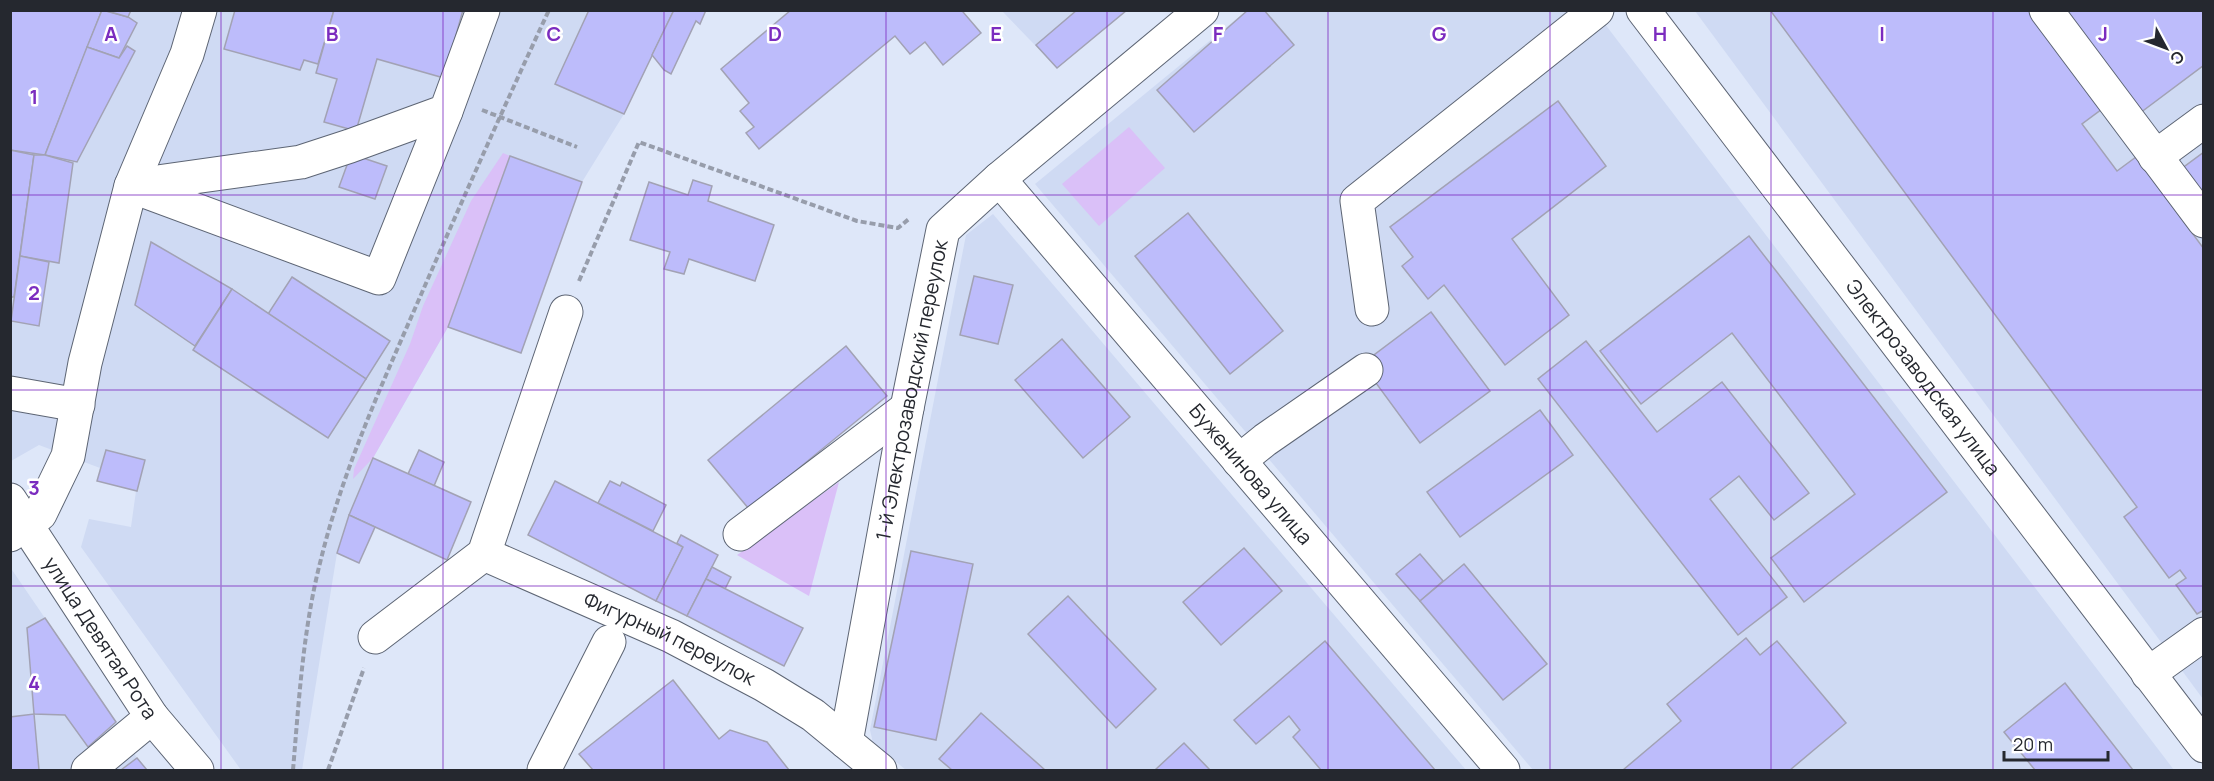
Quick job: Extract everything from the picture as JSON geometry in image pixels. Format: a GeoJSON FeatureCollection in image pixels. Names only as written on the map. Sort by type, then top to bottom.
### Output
{"type":"FeatureCollection","features":[{"type":"Feature","properties":{"kind":"street"},"geometry":{"type":"LineString","coordinates":[[16,520],[40,514],[68,456],[85,363],[131,186],[187,54],[200,10]]}},
{"type":"Feature","properties":{"kind":"street"},"geometry":{"type":"LineString","coordinates":[[131,186],[379,278],[446,111],[483,10]]}},
{"type":"Feature","properties":{"kind":"street","name":"1-й Электрозаводский переулок"},"geometry":{"type":"LineString","coordinates":[[846,742],[907,408],[943,230],[999,179],[1202,10]]}},
{"type":"Feature","properties":{"kind":"street"},"geometry":{"type":"LineString","coordinates":[[1372,309],[1357,201],[1597,10]]}},
{"type":"Feature","properties":{"kind":"street","name":"Электрозаводская улица"},"geometry":{"type":"LineString","coordinates":[[1643,10],[2204,746]]}},
{"type":"Feature","properties":{"kind":"street"},"geometry":{"type":"LineString","coordinates":[[2046,10],[2204,221]]}},
{"type":"Feature","properties":{"kind":"street"},"geometry":{"type":"LineString","coordinates":[[131,186],[301,162],[446,111]]}},
{"type":"Feature","properties":{"kind":"street"},"geometry":{"type":"LineString","coordinates":[[2156,157],[2204,121]]}},
{"type":"Feature","properties":{"kind":"street","name":"Буженинова улица"},"geometry":{"type":"LineString","coordinates":[[999,179],[1503,771]]}},
{"type":"Feature","properties":{"kind":"street"},"geometry":{"type":"LineString","coordinates":[[375,637],[484,554],[566,312]]}},
{"type":"Feature","properties":{"kind":"street"},"geometry":{"type":"LineString","coordinates":[[1239,461],[1265,440],[1366,370]]}},
{"type":"Feature","properties":{"kind":"street"},"geometry":{"type":"LineString","coordinates":[[10,393],[78,405]]}},
{"type":"Feature","properties":{"kind":"street"},"geometry":{"type":"LineString","coordinates":[[740,534],[907,408]]}},
{"type":"Feature","properties":{"kind":"street","name":"улица Девятая Рота"},"geometry":{"type":"LineString","coordinates":[[16,520],[153,717],[196,771]]}},
{"type":"Feature","properties":{"kind":"street","name":"Фигурный переулок"},"geometry":{"type":"LineString","coordinates":[[484,554],[671,636],[764,685],[813,715],[880,771]]}},
{"type":"Feature","properties":{"kind":"street"},"geometry":{"type":"LineString","coordinates":[[2148,674],[2204,634]]}},
{"type":"Feature","properties":{"kind":"street"},"geometry":{"type":"LineString","coordinates":[[544,771],[609,642]]}},
{"type":"Feature","properties":{"kind":"street"},"geometry":{"type":"LineString","coordinates":[[88,771],[153,717]]}},
{"type":"Feature","properties":{"kind":"path"},"geometry":{"type":"LineString","coordinates":[[293,771],[302,663],[320,560],[339,494],[365,424],[549,10]]}},
{"type":"Feature","properties":{"kind":"path"},"geometry":{"type":"LineString","coordinates":[[481,110],[577,147]]}},
{"type":"Feature","properties":{"kind":"path"},"geometry":{"type":"LineString","coordinates":[[566,312],[639,142],[857,221],[898,228],[916,213]]}},
{"type":"Feature","properties":{"kind":"path"},"geometry":{"type":"LineString","coordinates":[[328,771],[375,637]]}},
{"type":"Feature","properties":{"kind":"shaded area"},"geometry":{"type":"Polygon","coordinates":[[[11,11],[674,11],[624,114],[582,182],[521,353],[448,327],[373,458],[349,515],[337,553],[302,770],[241,770],[81,547],[89,519],[131,527],[136,491],[97,481],[100,468],[39,445],[11,461],[11,11]]]}},
{"type":"Feature","properties":{"kind":"shaded area"},"geometry":{"type":"Polygon","coordinates":[[[1002,11],[1127,11],[1057,68],[1002,11]]]}},
{"type":"Feature","properties":{"kind":"shaded area"},"geometry":{"type":"Polygon","coordinates":[[[1246,11],[1595,11],[2174,770],[1533,770],[1035,184],[1246,11]]]}},
{"type":"Feature","properties":{"kind":"shaded area"},"geometry":{"type":"Polygon","coordinates":[[[1695,11],[2203,11],[2203,699],[1695,11]]]}},
{"type":"Feature","properties":{"kind":"shaded area"},"geometry":{"type":"Polygon","coordinates":[[[1129,127],[1165,168],[1099,226],[1062,184],[1129,127]]]}},
{"type":"Feature","properties":{"kind":"shaded area"},"geometry":{"type":"Polygon","coordinates":[[[503,153],[510,156],[448,327],[373,458],[353,479],[354,469],[410,344],[423,306],[471,201],[503,153]]]}},
{"type":"Feature","properties":{"kind":"shaded area"},"geometry":{"type":"Polygon","coordinates":[[[993,214],[1466,770],[906,770],[873,743],[870,730],[966,235],[993,214]]]}},
{"type":"Feature","properties":{"kind":"shaded area"},"geometry":{"type":"Polygon","coordinates":[[[839,482],[809,596],[737,555],[839,482]]]}},
{"type":"Feature","properties":{"kind":"shaded area"},"geometry":{"type":"Polygon","coordinates":[[[10,567],[116,722],[137,758],[147,770],[11,770],[10,567]]]}},
{"type":"Feature","properties":{"kind":"building"},"geometry":{"type":"Polygon","coordinates":[[[10,10],[102,10],[45,155],[10,150],[10,10]]]}},
{"type":"Feature","properties":{"kind":"building"},"geometry":{"type":"Polygon","coordinates":[[[102,10],[128,17],[137,23],[119,58],[87,47],[102,10]]]}},
{"type":"Feature","properties":{"kind":"building"},"geometry":{"type":"Polygon","coordinates":[[[104,10],[131,10],[128,17],[104,10]]]}},
{"type":"Feature","properties":{"kind":"building"},"geometry":{"type":"Polygon","coordinates":[[[235,10],[334,10],[318,64],[304,60],[300,70],[224,49],[235,10]]]}},
{"type":"Feature","properties":{"kind":"building"},"geometry":{"type":"Polygon","coordinates":[[[334,10],[463,10],[444,78],[377,59],[356,131],[324,122],[337,79],[316,73],[334,10]]]}},
{"type":"Feature","properties":{"kind":"building"},"geometry":{"type":"Polygon","coordinates":[[[589,10],[674,10],[624,114],[555,84],[589,10]]]}},
{"type":"Feature","properties":{"kind":"building"},"geometry":{"type":"Polygon","coordinates":[[[674,10],[706,10],[700,24],[696,21],[671,74],[664,70],[652,55],[674,10]]]}},
{"type":"Feature","properties":{"kind":"building"},"geometry":{"type":"Polygon","coordinates":[[[791,10],[964,10],[963,12],[981,33],[943,65],[925,42],[910,54],[895,36],[759,149],[746,133],[754,127],[740,111],[749,103],[721,69],[791,10]]]}},
{"type":"Feature","properties":{"kind":"building"},"geometry":{"type":"Polygon","coordinates":[[[1077,10],[1127,10],[1057,68],[1036,45],[1077,10]]]}},
{"type":"Feature","properties":{"kind":"building"},"geometry":{"type":"Polygon","coordinates":[[[1248,10],[1264,10],[1294,45],[1194,132],[1157,90],[1248,10]]]}},
{"type":"Feature","properties":{"kind":"building"},"geometry":{"type":"Polygon","coordinates":[[[1770,10],[2030,10],[2102,109],[2082,124],[2117,171],[2136,157],[2204,249],[2204,610],[2197,614],[2176,585],[2186,578],[2180,570],[2169,578],[2124,517],[2137,507],[1770,10]]]}},
{"type":"Feature","properties":{"kind":"building"},"geometry":{"type":"Polygon","coordinates":[[[2062,10],[2204,10],[2204,65],[2140,113],[2062,10]]]}},
{"type":"Feature","properties":{"kind":"building"},"geometry":{"type":"Polygon","coordinates":[[[127,46],[135,51],[77,162],[45,155],[87,47],[119,58],[127,46]]]}},
{"type":"Feature","properties":{"kind":"building"},"geometry":{"type":"Polygon","coordinates":[[[1558,101],[1606,166],[1512,239],[1569,315],[1505,365],[1444,285],[1428,299],[1402,266],[1413,257],[1390,227],[1558,101]]]}},
{"type":"Feature","properties":{"kind":"building"},"geometry":{"type":"Polygon","coordinates":[[[10,150],[34,155],[14,297],[10,297],[10,150]]]}},
{"type":"Feature","properties":{"kind":"building"},"geometry":{"type":"Polygon","coordinates":[[[2204,152],[2204,192],[2196,197],[2177,172],[2204,152]]]}},
{"type":"Feature","properties":{"kind":"building"},"geometry":{"type":"Polygon","coordinates":[[[351,154],[387,166],[375,199],[339,187],[351,154]]]}},
{"type":"Feature","properties":{"kind":"building"},"geometry":{"type":"Polygon","coordinates":[[[34,155],[45,155],[73,163],[59,263],[20,256],[34,155]]]}},
{"type":"Feature","properties":{"kind":"building"},"geometry":{"type":"Polygon","coordinates":[[[510,156],[582,182],[521,353],[448,327],[510,156]]]}},
{"type":"Feature","properties":{"kind":"building"},"geometry":{"type":"Polygon","coordinates":[[[693,180],[712,186],[708,201],[774,225],[755,281],[689,259],[684,274],[664,269],[670,252],[630,240],[649,182],[688,195],[693,180]]]}},
{"type":"Feature","properties":{"kind":"building"},"geometry":{"type":"Polygon","coordinates":[[[1188,213],[1283,331],[1230,374],[1135,256],[1188,213]]]}},
{"type":"Feature","properties":{"kind":"building"},"geometry":{"type":"Polygon","coordinates":[[[1749,236],[1947,492],[1804,602],[1771,558],[1855,494],[1732,333],[1641,404],[1600,351],[1749,236]]]}},
{"type":"Feature","properties":{"kind":"building"},"geometry":{"type":"Polygon","coordinates":[[[151,242],[232,289],[195,346],[135,305],[151,242]]]}},
{"type":"Feature","properties":{"kind":"building"},"geometry":{"type":"Polygon","coordinates":[[[20,256],[49,262],[39,326],[11,321],[20,256]]]}},
{"type":"Feature","properties":{"kind":"building"},"geometry":{"type":"Polygon","coordinates":[[[974,276],[1013,285],[998,344],[960,335],[974,276]]]}},
{"type":"Feature","properties":{"kind":"building"},"geometry":{"type":"Polygon","coordinates":[[[292,277],[390,341],[366,379],[268,314],[292,277]]]}},
{"type":"Feature","properties":{"kind":"building"},"geometry":{"type":"Polygon","coordinates":[[[232,289],[366,379],[328,438],[193,350],[232,289]]]}},
{"type":"Feature","properties":{"kind":"building"},"geometry":{"type":"Polygon","coordinates":[[[1431,312],[1490,391],[1420,443],[1362,364],[1431,312]]]}},
{"type":"Feature","properties":{"kind":"building"},"geometry":{"type":"Polygon","coordinates":[[[1062,339],[1130,417],[1083,458],[1015,380],[1062,339]]]}},
{"type":"Feature","properties":{"kind":"building"},"geometry":{"type":"Polygon","coordinates":[[[1586,341],[1657,432],[1722,382],[1809,493],[1774,520],[1739,476],[1710,499],[1787,597],[1738,635],[1538,379],[1586,341]]]}},
{"type":"Feature","properties":{"kind":"building"},"geometry":{"type":"Polygon","coordinates":[[[846,346],[887,396],[749,509],[708,460],[846,346]]]}},
{"type":"Feature","properties":{"kind":"building"},"geometry":{"type":"Polygon","coordinates":[[[1540,410],[1573,455],[1460,537],[1427,492],[1540,410]]]}},
{"type":"Feature","properties":{"kind":"building"},"geometry":{"type":"Polygon","coordinates":[[[106,450],[145,460],[137,491],[97,481],[106,450]]]}},
{"type":"Feature","properties":{"kind":"building"},"geometry":{"type":"Polygon","coordinates":[[[419,450],[444,462],[434,486],[408,474],[419,450]]]}},
{"type":"Feature","properties":{"kind":"building"},"geometry":{"type":"Polygon","coordinates":[[[373,458],[471,502],[447,560],[349,515],[373,458]]]}},
{"type":"Feature","properties":{"kind":"building"},"geometry":{"type":"Polygon","coordinates":[[[555,481],[683,547],[656,601],[528,535],[555,481]]]}},
{"type":"Feature","properties":{"kind":"building"},"geometry":{"type":"Polygon","coordinates":[[[610,481],[620,486],[622,482],[666,505],[653,531],[598,503],[610,481]]]}},
{"type":"Feature","properties":{"kind":"building"},"geometry":{"type":"Polygon","coordinates":[[[349,515],[375,527],[359,563],[337,553],[349,515]]]}},
{"type":"Feature","properties":{"kind":"building"},"geometry":{"type":"Polygon","coordinates":[[[681,535],[718,555],[687,616],[656,601],[683,547],[677,543],[681,535]]]}},
{"type":"Feature","properties":{"kind":"building"},"geometry":{"type":"Polygon","coordinates":[[[1244,548],[1282,591],[1221,645],[1183,602],[1244,548]]]}},
{"type":"Feature","properties":{"kind":"building"},"geometry":{"type":"Polygon","coordinates":[[[911,551],[973,564],[936,740],[874,727],[911,551]]]}},
{"type":"Feature","properties":{"kind":"building"},"geometry":{"type":"Polygon","coordinates":[[[1420,554],[1443,581],[1420,601],[1396,574],[1420,554]]]}},
{"type":"Feature","properties":{"kind":"building"},"geometry":{"type":"Polygon","coordinates":[[[1464,564],[1547,664],[1503,700],[1420,601],[1464,564]]]}},
{"type":"Feature","properties":{"kind":"building"},"geometry":{"type":"Polygon","coordinates":[[[712,567],[731,577],[725,589],[706,579],[712,567]]]}},
{"type":"Feature","properties":{"kind":"building"},"geometry":{"type":"Polygon","coordinates":[[[706,579],[803,628],[784,666],[687,616],[706,579]]]}},
{"type":"Feature","properties":{"kind":"building"},"geometry":{"type":"Polygon","coordinates":[[[1068,596],[1156,689],[1116,728],[1028,634],[1068,596]]]}},
{"type":"Feature","properties":{"kind":"building"},"geometry":{"type":"Polygon","coordinates":[[[45,618],[116,722],[88,747],[65,715],[34,714],[27,628],[45,618]]]}},
{"type":"Feature","properties":{"kind":"building"},"geometry":{"type":"Polygon","coordinates":[[[1746,638],[1760,655],[1777,641],[1846,723],[1790,770],[1623,770],[1681,721],[1667,704],[1746,638]]]}},
{"type":"Feature","properties":{"kind":"building"},"geometry":{"type":"Polygon","coordinates":[[[1325,641],[1435,770],[1321,770],[1293,737],[1300,730],[1289,716],[1256,744],[1234,720],[1325,641]]]}},
{"type":"Feature","properties":{"kind":"building"},"geometry":{"type":"Polygon","coordinates":[[[673,680],[719,739],[730,730],[767,742],[789,770],[593,770],[579,754],[673,680]]]}},
{"type":"Feature","properties":{"kind":"building"},"geometry":{"type":"Polygon","coordinates":[[[2065,683],[2133,770],[2035,770],[2004,732],[2065,683]]]}},
{"type":"Feature","properties":{"kind":"building"},"geometry":{"type":"Polygon","coordinates":[[[981,713],[1045,770],[952,770],[939,759],[981,713]]]}},
{"type":"Feature","properties":{"kind":"building"},"geometry":{"type":"Polygon","coordinates":[[[34,714],[39,770],[10,770],[10,717],[34,714]]]}},
{"type":"Feature","properties":{"kind":"building"},"geometry":{"type":"Polygon","coordinates":[[[1184,743],[1210,770],[1155,770],[1184,743]]]}},
{"type":"Feature","properties":{"kind":"building"},"geometry":{"type":"Polygon","coordinates":[[[137,758],[147,770],[121,770],[137,758]]]}}]}
